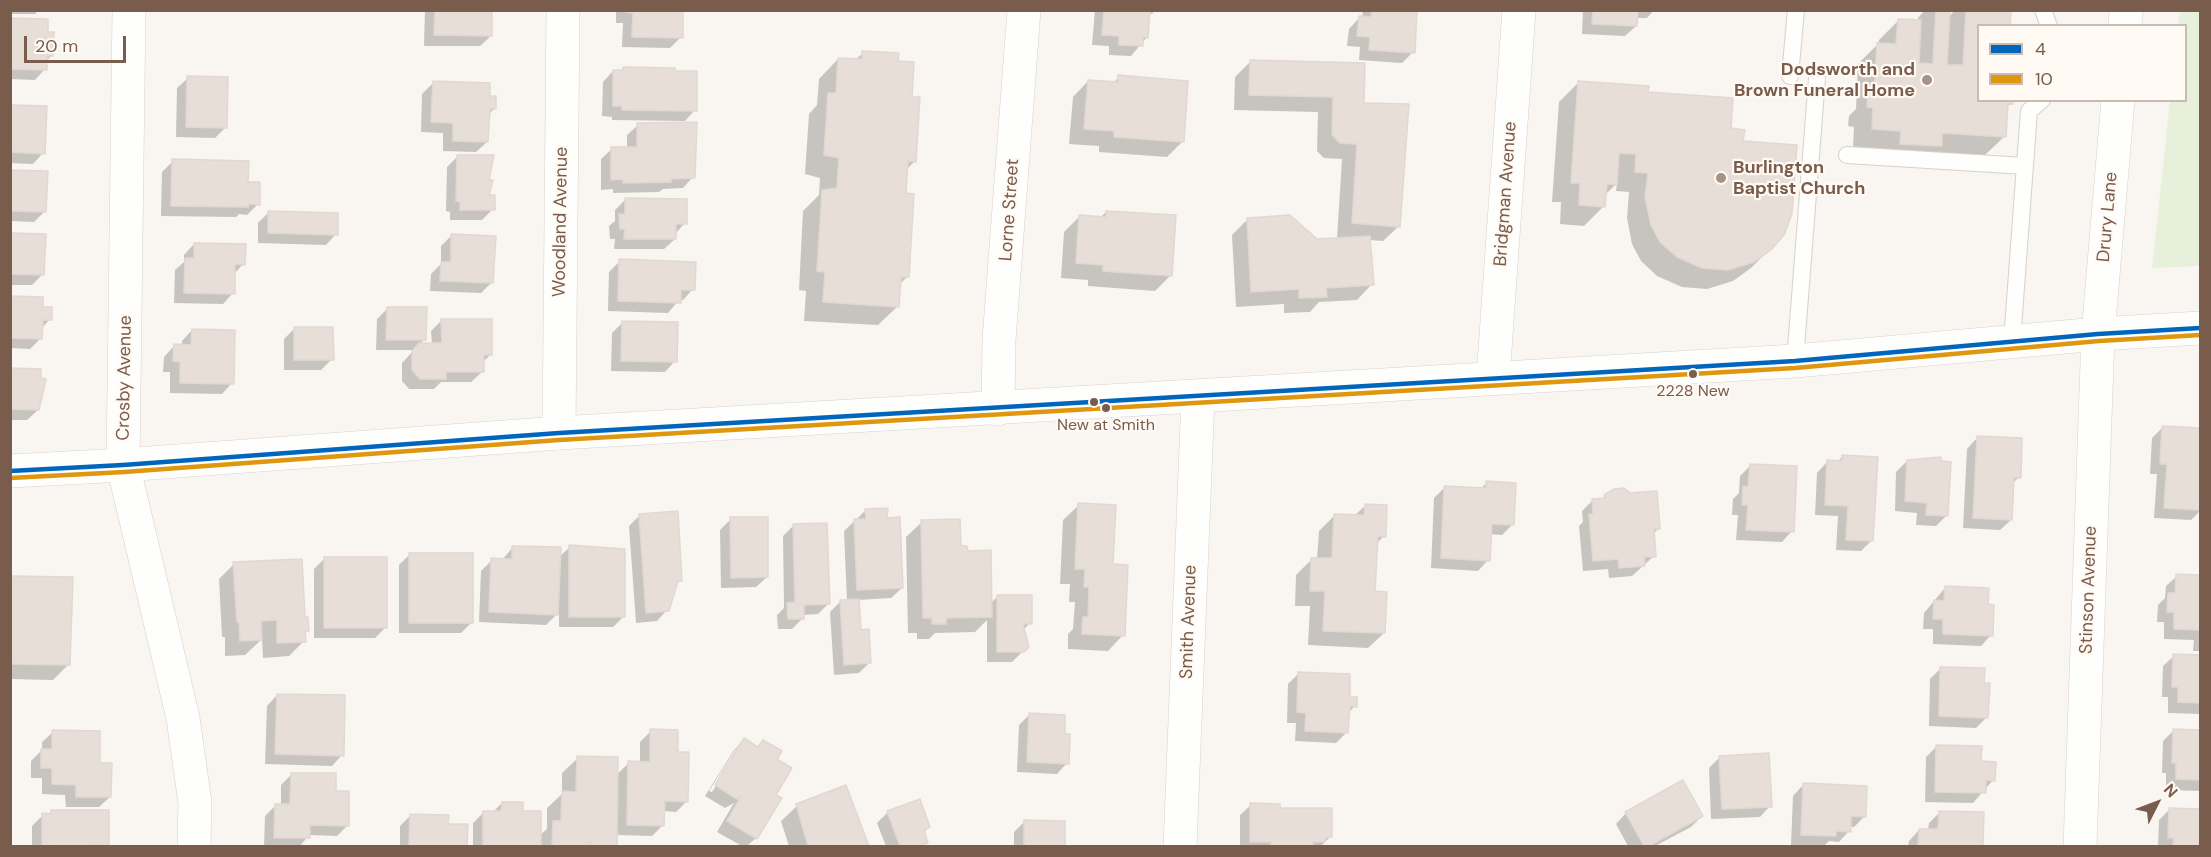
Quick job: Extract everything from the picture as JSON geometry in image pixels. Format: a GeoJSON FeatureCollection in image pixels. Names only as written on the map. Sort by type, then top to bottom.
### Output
{"type":"FeatureCollection","features":[{"type":"Feature","properties":{"kind":"street","name":"Crosby Avenue"},"geometry":{"type":"LineString","coordinates":[[129,10],[123,465],[183,718],[195,803],[194,846]]}},
{"type":"Feature","properties":{"kind":"street","name":"Woodland Avenue"},"geometry":{"type":"LineString","coordinates":[[559,433],[563,10]]}},
{"type":"Feature","properties":{"kind":"street","name":"Lorne Street"},"geometry":{"type":"LineString","coordinates":[[998,409],[999,340],[1024,10]]}},
{"type":"Feature","properties":{"kind":"street","name":"Bridgman Avenue"},"geometry":{"type":"LineString","coordinates":[[1493,378],[1518,10]]}},
{"type":"Feature","properties":{"kind":"street","name":"Drury Lane"},"geometry":{"type":"LineString","coordinates":[[2098,334],[2118,102]]}},
{"type":"Feature","properties":{"kind":"street"},"geometry":{"type":"LineString","coordinates":[[10,471],[123,465],[559,433],[1795,361],[2098,334],[2200,328]]}},
{"type":"Feature","properties":{"kind":"street","name":"Stinson Avenue"},"geometry":{"type":"LineString","coordinates":[[2080,846],[2098,334]]}},
{"type":"Feature","properties":{"kind":"street","name":"Smith Avenue"},"geometry":{"type":"LineString","coordinates":[[1180,846],[1198,397]]}},
{"type":"Feature","properties":{"kind":"lane"},"geometry":{"type":"LineString","coordinates":[[1790,76],[1796,10]]}},
{"type":"Feature","properties":{"kind":"lane"},"geometry":{"type":"LineString","coordinates":[[1795,361],[1816,78]]}},
{"type":"Feature","properties":{"kind":"lane"},"geometry":{"type":"LineString","coordinates":[[2012,342],[2025,166],[2034,104]]}},
{"type":"Feature","properties":{"kind":"lane"},"geometry":{"type":"LineString","coordinates":[[1847,155],[2025,166]]}},
{"type":"Feature","properties":{"kind":"green space"},"geometry":{"type":"Polygon","coordinates":[[[2180,11],[2200,11],[2200,266],[2152,268],[2170,102],[2187,102],[2187,24],[2178,24],[2180,11]]]}},
{"type":"Feature","properties":{"kind":"building"},"geometry":{"type":"Polygon","coordinates":[[[435,10],[492,10],[492,36],[434,35],[435,10]]]}},
{"type":"Feature","properties":{"kind":"building"},"geometry":{"type":"Polygon","coordinates":[[[626,10],[683,10],[683,38],[632,37],[633,13],[626,12],[626,10]]]}},
{"type":"Feature","properties":{"kind":"building"},"geometry":{"type":"Polygon","coordinates":[[[1104,10],[1150,10],[1148,38],[1143,37],[1143,46],[1119,45],[1119,36],[1102,35],[1104,10]]]}},
{"type":"Feature","properties":{"kind":"building"},"geometry":{"type":"Polygon","coordinates":[[[1372,10],[1417,10],[1415,53],[1369,50],[1370,37],[1357,36],[1359,16],[1371,17],[1372,10]]]}},
{"type":"Feature","properties":{"kind":"building"},"geometry":{"type":"Polygon","coordinates":[[[1593,10],[1638,10],[1637,26],[1592,24],[1593,10]]]}},
{"type":"Feature","properties":{"kind":"building","name":"Dodsworth and Brown Funeral Home"},"geometry":{"type":"Polygon","coordinates":[[[1936,10],[1950,10],[1947,65],[1963,65],[1966,10],[2011,10],[2010,24],[1977,24],[1977,102],[2013,102],[2013,104],[2008,104],[2006,137],[1942,133],[1942,146],[1900,144],[1901,131],[1872,129],[1873,108],[1867,107],[1868,95],[1874,95],[1877,43],[1896,44],[1898,19],[1921,20],[1919,63],[1933,64],[1936,10]]]}},
{"type":"Feature","properties":{"kind":"building"},"geometry":{"type":"Polygon","coordinates":[[[10,18],[48,19],[48,32],[54,32],[53,56],[47,56],[47,70],[10,69],[10,18]]]}},
{"type":"Feature","properties":{"kind":"building"},"geometry":{"type":"Polygon","coordinates":[[[862,51],[899,53],[898,61],[914,62],[912,97],[920,97],[916,162],[908,161],[906,193],[914,194],[909,277],[901,277],[899,307],[823,302],[825,272],[817,271],[822,190],[837,188],[839,158],[824,155],[828,93],[836,93],[838,58],[862,59],[862,51]]]}},
{"type":"Feature","properties":{"kind":"building"},"geometry":{"type":"Polygon","coordinates":[[[1250,60],[1365,63],[1364,103],[1409,104],[1400,227],[1352,223],[1357,144],[1340,143],[1332,135],[1333,97],[1249,95],[1250,60]]]}},
{"type":"Feature","properties":{"kind":"building"},"geometry":{"type":"Polygon","coordinates":[[[623,67],[675,68],[675,71],[697,71],[697,111],[622,110],[622,106],[613,106],[613,70],[623,70],[623,67]]]}},
{"type":"Feature","properties":{"kind":"building"},"geometry":{"type":"Polygon","coordinates":[[[1118,75],[1188,81],[1184,142],[1114,137],[1114,131],[1084,129],[1088,80],[1118,82],[1118,75]]]}},
{"type":"Feature","properties":{"kind":"building"},"geometry":{"type":"Polygon","coordinates":[[[187,76],[228,77],[227,128],[186,127],[187,76]]]}},
{"type":"Feature","properties":{"kind":"building"},"geometry":{"type":"Polygon","coordinates":[[[433,81],[490,83],[490,96],[496,96],[496,109],[490,109],[488,142],[453,141],[453,123],[431,122],[433,81]]]}},
{"type":"Feature","properties":{"kind":"building","name":"Burlington Baptist Church"},"geometry":{"type":"Polygon","coordinates":[[[1578,81],[1649,86],[1648,92],[1733,98],[1731,128],[1745,130],[1743,141],[1797,145],[1792,214],[1784,235],[1772,249],[1754,262],[1728,270],[1702,268],[1677,257],[1660,242],[1651,225],[1645,197],[1648,173],[1635,172],[1636,154],[1619,153],[1617,185],[1607,184],[1605,207],[1579,205],[1580,183],[1571,183],[1578,81]]]}},
{"type":"Feature","properties":{"kind":"building"},"geometry":{"type":"Polygon","coordinates":[[[10,105],[47,106],[45,154],[10,152],[10,105]]]}},
{"type":"Feature","properties":{"kind":"building"},"geometry":{"type":"Polygon","coordinates":[[[697,122],[695,178],[671,179],[671,182],[623,183],[623,179],[611,180],[611,147],[637,147],[637,123],[697,122]]]}},
{"type":"Feature","properties":{"kind":"building"},"geometry":{"type":"Polygon","coordinates":[[[457,155],[494,155],[489,180],[493,180],[489,195],[495,195],[495,210],[460,210],[460,202],[456,201],[457,155]]]}},
{"type":"Feature","properties":{"kind":"building"},"geometry":{"type":"Polygon","coordinates":[[[172,159],[249,161],[248,182],[260,182],[260,205],[249,204],[248,207],[171,206],[172,159]]]}},
{"type":"Feature","properties":{"kind":"building"},"geometry":{"type":"Polygon","coordinates":[[[10,170],[48,171],[46,212],[10,211],[10,170]]]}},
{"type":"Feature","properties":{"kind":"building"},"geometry":{"type":"Polygon","coordinates":[[[625,198],[687,199],[687,224],[676,224],[676,239],[624,239],[625,229],[620,229],[619,214],[625,214],[625,198]]]}},
{"type":"Feature","properties":{"kind":"building"},"geometry":{"type":"Polygon","coordinates":[[[268,211],[338,213],[338,235],[268,233],[268,211]]]}},
{"type":"Feature","properties":{"kind":"building"},"geometry":{"type":"Polygon","coordinates":[[[1106,211],[1176,215],[1172,276],[1103,271],[1103,265],[1076,263],[1079,215],[1106,217],[1106,211]]]}},
{"type":"Feature","properties":{"kind":"building"},"geometry":{"type":"Polygon","coordinates":[[[1290,215],[1317,239],[1370,236],[1374,285],[1326,288],[1327,297],[1299,298],[1299,289],[1251,292],[1247,218],[1290,215]]]}},
{"type":"Feature","properties":{"kind":"building"},"geometry":{"type":"Polygon","coordinates":[[[10,233],[46,234],[44,275],[10,274],[10,233]]]}},
{"type":"Feature","properties":{"kind":"building"},"geometry":{"type":"Polygon","coordinates":[[[451,234],[496,236],[493,283],[440,281],[441,262],[451,262],[451,234]]]}},
{"type":"Feature","properties":{"kind":"building"},"geometry":{"type":"Polygon","coordinates":[[[194,243],[246,244],[245,265],[235,264],[235,294],[184,293],[185,258],[194,258],[194,243]]]}},
{"type":"Feature","properties":{"kind":"building"},"geometry":{"type":"Polygon","coordinates":[[[619,259],[696,262],[695,290],[681,290],[681,303],[618,301],[619,259]]]}},
{"type":"Feature","properties":{"kind":"building"},"geometry":{"type":"Polygon","coordinates":[[[10,296],[43,297],[43,307],[52,307],[52,320],[43,320],[42,339],[10,338],[10,296]]]}},
{"type":"Feature","properties":{"kind":"building"},"geometry":{"type":"Polygon","coordinates":[[[387,307],[427,307],[426,340],[386,340],[387,307]]]}},
{"type":"Feature","properties":{"kind":"building"},"geometry":{"type":"Polygon","coordinates":[[[441,319],[492,319],[492,355],[484,355],[484,372],[446,372],[446,379],[420,379],[412,370],[412,351],[419,343],[442,343],[441,319]]]}},
{"type":"Feature","properties":{"kind":"building"},"geometry":{"type":"Polygon","coordinates":[[[622,321],[678,322],[677,362],[621,361],[622,321]]]}},
{"type":"Feature","properties":{"kind":"building"},"geometry":{"type":"Polygon","coordinates":[[[294,327],[333,327],[334,360],[294,360],[294,327]]]}},
{"type":"Feature","properties":{"kind":"building"},"geometry":{"type":"Polygon","coordinates":[[[192,329],[235,330],[234,384],[180,383],[180,362],[173,361],[174,344],[191,345],[192,329]]]}},
{"type":"Feature","properties":{"kind":"building"},"geometry":{"type":"Polygon","coordinates":[[[10,368],[41,369],[41,378],[46,379],[39,410],[10,409],[10,368]]]}},
{"type":"Feature","properties":{"kind":"building"},"geometry":{"type":"Polygon","coordinates":[[[2162,426],[2200,428],[2200,510],[2164,508],[2167,464],[2160,464],[2162,426]]]}},
{"type":"Feature","properties":{"kind":"building"},"geometry":{"type":"Polygon","coordinates":[[[1977,436],[2022,438],[2021,478],[2014,477],[2012,520],[1973,518],[1977,436]]]}},
{"type":"Feature","properties":{"kind":"building"},"geometry":{"type":"Polygon","coordinates":[[[1842,455],[1878,457],[1873,541],[1846,540],[1848,506],[1825,505],[1827,460],[1842,461],[1842,455]]]}},
{"type":"Feature","properties":{"kind":"building"},"geometry":{"type":"Polygon","coordinates":[[[1941,457],[1941,461],[1951,462],[1948,516],[1926,515],[1927,503],[1905,501],[1907,460],[1941,457]]]}},
{"type":"Feature","properties":{"kind":"building"},"geometry":{"type":"Polygon","coordinates":[[[1750,464],[1797,466],[1794,532],[1746,530],[1748,505],[1742,505],[1743,486],[1748,487],[1750,464]]]}},
{"type":"Feature","properties":{"kind":"building"},"geometry":{"type":"Polygon","coordinates":[[[1486,481],[1516,483],[1514,525],[1492,524],[1490,561],[1441,558],[1444,486],[1486,488],[1486,481]]]}},
{"type":"Feature","properties":{"kind":"building"},"geometry":{"type":"Polygon","coordinates":[[[1624,488],[1630,493],[1657,491],[1660,529],[1654,529],[1656,557],[1644,557],[1645,566],[1619,568],[1618,559],[1593,561],[1589,514],[1593,514],[1592,499],[1605,498],[1604,495],[1614,489],[1624,488]]]}},
{"type":"Feature","properties":{"kind":"building"},"geometry":{"type":"Polygon","coordinates":[[[1078,503],[1116,505],[1113,564],[1128,565],[1125,636],[1082,634],[1083,617],[1088,617],[1089,587],[1084,587],[1085,569],[1075,569],[1078,503]]]}},
{"type":"Feature","properties":{"kind":"building"},"geometry":{"type":"Polygon","coordinates":[[[1365,504],[1387,505],[1386,537],[1378,536],[1375,591],[1387,592],[1385,633],[1323,631],[1325,591],[1310,591],[1311,558],[1332,558],[1334,514],[1364,515],[1365,504]]]}},
{"type":"Feature","properties":{"kind":"building"},"geometry":{"type":"Polygon","coordinates":[[[888,508],[887,518],[900,517],[903,588],[857,590],[854,519],[866,519],[865,509],[888,508]]]}},
{"type":"Feature","properties":{"kind":"building"},"geometry":{"type":"Polygon","coordinates":[[[678,511],[682,581],[678,581],[669,611],[646,613],[639,514],[678,511]]]}},
{"type":"Feature","properties":{"kind":"building"},"geometry":{"type":"Polygon","coordinates":[[[730,517],[768,517],[768,577],[731,578],[730,517]]]}},
{"type":"Feature","properties":{"kind":"building"},"geometry":{"type":"Polygon","coordinates":[[[960,519],[961,546],[967,546],[968,551],[991,550],[992,617],[946,618],[946,624],[932,624],[932,618],[923,618],[921,520],[960,519]]]}},
{"type":"Feature","properties":{"kind":"building"},"geometry":{"type":"Polygon","coordinates":[[[827,523],[830,604],[804,605],[804,619],[788,619],[787,603],[795,602],[793,524],[827,523]]]}},
{"type":"Feature","properties":{"kind":"building"},"geometry":{"type":"Polygon","coordinates":[[[569,545],[625,549],[625,617],[569,617],[569,545]]]}},
{"type":"Feature","properties":{"kind":"building"},"geometry":{"type":"Polygon","coordinates":[[[512,546],[561,547],[558,615],[489,612],[491,558],[512,559],[512,546]]]}},
{"type":"Feature","properties":{"kind":"building"},"geometry":{"type":"Polygon","coordinates":[[[409,553],[473,553],[473,623],[409,623],[409,553]]]}},
{"type":"Feature","properties":{"kind":"building"},"geometry":{"type":"Polygon","coordinates":[[[324,557],[387,557],[387,628],[324,628],[324,557]]]}},
{"type":"Feature","properties":{"kind":"building"},"geometry":{"type":"Polygon","coordinates":[[[302,559],[305,617],[308,617],[309,631],[305,631],[306,642],[277,643],[277,620],[261,621],[262,640],[240,641],[233,562],[302,559]]]}},
{"type":"Feature","properties":{"kind":"building"},"geometry":{"type":"Polygon","coordinates":[[[2176,574],[2200,575],[2200,630],[2174,629],[2174,612],[2167,612],[2168,593],[2175,593],[2176,574]]]}},
{"type":"Feature","properties":{"kind":"building"},"geometry":{"type":"Polygon","coordinates":[[[11,576],[73,577],[70,665],[10,664],[11,576]]]}},
{"type":"Feature","properties":{"kind":"building"},"geometry":{"type":"Polygon","coordinates":[[[1945,586],[1989,588],[1988,604],[1994,605],[1993,636],[1943,634],[1943,619],[1933,619],[1934,600],[1944,601],[1945,586]]]}},
{"type":"Feature","properties":{"kind":"building"},"geometry":{"type":"Polygon","coordinates":[[[997,595],[1032,595],[1032,624],[1023,624],[1029,647],[1024,652],[997,652],[997,595]]]}},
{"type":"Feature","properties":{"kind":"building"},"geometry":{"type":"Polygon","coordinates":[[[859,599],[861,630],[869,629],[871,663],[844,665],[840,600],[859,599]]]}},
{"type":"Feature","properties":{"kind":"building"},"geometry":{"type":"Polygon","coordinates":[[[2173,654],[2200,655],[2200,703],[2178,702],[2178,687],[2172,687],[2173,654]]]}},
{"type":"Feature","properties":{"kind":"building"},"geometry":{"type":"Polygon","coordinates":[[[1940,667],[1985,668],[1984,683],[1990,683],[1988,718],[1939,716],[1940,667]]]}},
{"type":"Feature","properties":{"kind":"building"},"geometry":{"type":"Polygon","coordinates":[[[1298,672],[1350,674],[1350,697],[1357,697],[1357,707],[1350,706],[1348,733],[1305,731],[1306,713],[1297,712],[1298,672]]]}},
{"type":"Feature","properties":{"kind":"building"},"geometry":{"type":"Polygon","coordinates":[[[277,694],[345,695],[344,756],[275,754],[277,694]]]}},
{"type":"Feature","properties":{"kind":"building"},"geometry":{"type":"Polygon","coordinates":[[[1029,713],[1065,715],[1065,734],[1070,734],[1069,764],[1027,762],[1029,713]]]}},
{"type":"Feature","properties":{"kind":"building"},"geometry":{"type":"Polygon","coordinates":[[[650,729],[678,730],[678,752],[689,752],[688,802],[665,801],[664,826],[627,825],[628,761],[650,762],[650,729]]]}},
{"type":"Feature","properties":{"kind":"building"},"geometry":{"type":"Polygon","coordinates":[[[2173,729],[2200,730],[2200,780],[2176,779],[2176,763],[2172,763],[2173,729]]]}},
{"type":"Feature","properties":{"kind":"building"},"geometry":{"type":"Polygon","coordinates":[[[52,730],[100,731],[100,763],[112,763],[111,797],[76,797],[76,785],[52,784],[52,768],[41,768],[41,749],[52,749],[52,730]]]}},
{"type":"Feature","properties":{"kind":"building"},"geometry":{"type":"Polygon","coordinates":[[[744,738],[758,747],[763,740],[782,751],[777,759],[792,768],[776,795],[782,798],[757,839],[727,821],[741,796],[737,799],[715,785],[744,738]]]}},
{"type":"Feature","properties":{"kind":"building"},"geometry":{"type":"Polygon","coordinates":[[[1936,745],[1982,746],[1981,761],[1996,762],[1995,781],[1986,780],[1986,793],[1935,792],[1936,745]]]}},
{"type":"Feature","properties":{"kind":"building"},"geometry":{"type":"Polygon","coordinates":[[[1769,753],[1772,807],[1722,809],[1719,756],[1769,753]]]}},
{"type":"Feature","properties":{"kind":"building"},"geometry":{"type":"Polygon","coordinates":[[[577,756],[618,757],[617,846],[591,846],[589,842],[589,846],[552,846],[553,821],[561,821],[562,791],[576,792],[577,756]]]}},
{"type":"Feature","properties":{"kind":"building"},"geometry":{"type":"Polygon","coordinates":[[[291,773],[336,773],[336,791],[349,791],[349,826],[310,825],[310,838],[274,838],[275,804],[290,804],[291,773]]]}},
{"type":"Feature","properties":{"kind":"building"},"geometry":{"type":"Polygon","coordinates":[[[1683,780],[1703,816],[1649,846],[1644,846],[1625,812],[1683,780]]]}},
{"type":"Feature","properties":{"kind":"building"},"geometry":{"type":"Polygon","coordinates":[[[1803,783],[1867,786],[1866,817],[1851,816],[1851,832],[1836,831],[1836,836],[1801,835],[1803,783]]]}},
{"type":"Feature","properties":{"kind":"building"},"geometry":{"type":"Polygon","coordinates":[[[846,785],[869,846],[808,846],[796,804],[846,785]]]}},
{"type":"Feature","properties":{"kind":"building"},"geometry":{"type":"Polygon","coordinates":[[[920,799],[930,827],[924,830],[928,843],[919,846],[900,846],[887,811],[920,799]]]}},
{"type":"Feature","properties":{"kind":"building"},"geometry":{"type":"Polygon","coordinates":[[[502,802],[523,802],[523,811],[541,811],[541,846],[483,846],[483,811],[501,811],[502,802]]]}},
{"type":"Feature","properties":{"kind":"building"},"geometry":{"type":"Polygon","coordinates":[[[1250,803],[1280,804],[1280,808],[1332,808],[1332,837],[1325,838],[1325,842],[1313,842],[1313,846],[1271,846],[1271,842],[1250,842],[1250,803]]]}},
{"type":"Feature","properties":{"kind":"building"},"geometry":{"type":"Polygon","coordinates":[[[2169,808],[2200,809],[2200,846],[2173,846],[2174,838],[2168,838],[2169,808]]]}},
{"type":"Feature","properties":{"kind":"building"},"geometry":{"type":"Polygon","coordinates":[[[51,810],[109,810],[109,845],[42,846],[42,813],[51,814],[51,810]]]}},
{"type":"Feature","properties":{"kind":"building"},"geometry":{"type":"Polygon","coordinates":[[[1939,811],[1984,812],[1983,846],[1918,846],[1919,829],[1938,829],[1939,811]]]}},
{"type":"Feature","properties":{"kind":"building"},"geometry":{"type":"Polygon","coordinates":[[[410,814],[449,815],[448,824],[468,824],[467,846],[409,846],[410,814]]]}},
{"type":"Feature","properties":{"kind":"building"},"geometry":{"type":"Polygon","coordinates":[[[1024,820],[1065,821],[1065,846],[1024,846],[1024,820]]]}},
{"type":"Feature","properties":{"kind":"transit line","name":"4"},"geometry":{"type":"LineString","coordinates":[[10,471],[123,465],[559,433],[1795,361],[2098,334],[2200,328]]}},
{"type":"Feature","properties":{"kind":"transit line","name":"10"},"geometry":{"type":"LineString","coordinates":[[10,478],[124,472],[559,440],[1795,368],[2099,341],[2200,335]]}},
{"type":"Feature","properties":{"kind":"place","name":"Dodsworth and Brown Funeral Home"},"geometry":{"type":"Point","coordinates":[1927,80]}},
{"type":"Feature","properties":{"kind":"place","name":"Burlington Baptist Church"},"geometry":{"type":"Point","coordinates":[1721,178]}},
{"type":"Feature","properties":{"kind":"place","name":"2228 New"},"geometry":{"type":"Point","coordinates":[1693,374]}},
{"type":"Feature","properties":{"kind":"place","name":"New at Smith"},"geometry":{"type":"Point","coordinates":[1106,408]}}]}
